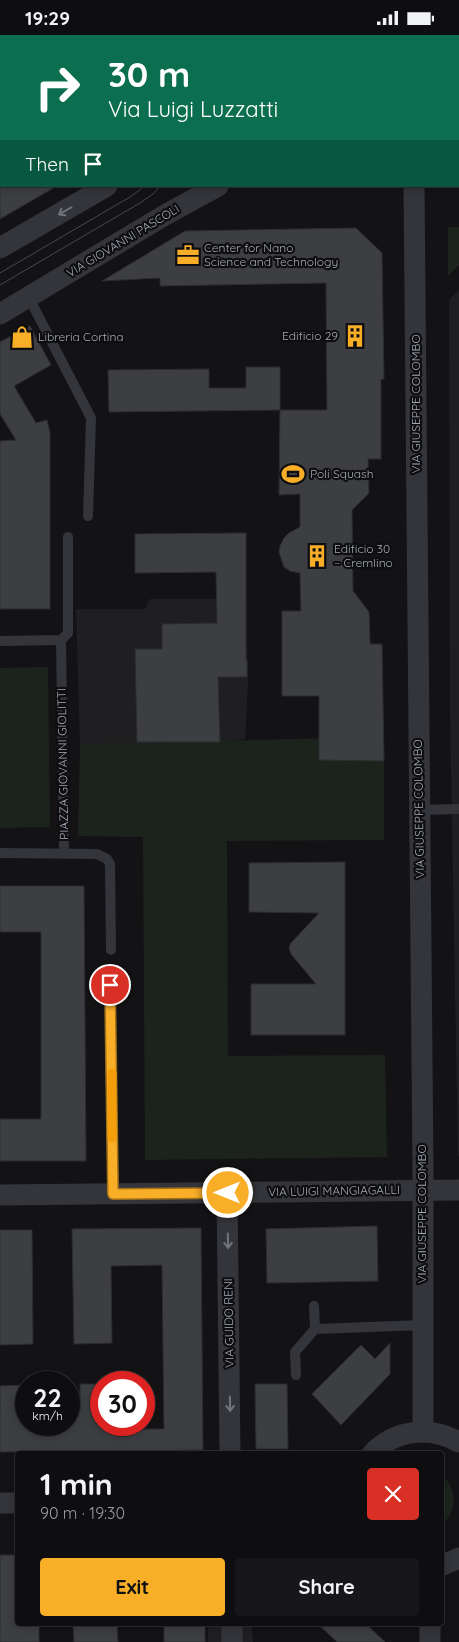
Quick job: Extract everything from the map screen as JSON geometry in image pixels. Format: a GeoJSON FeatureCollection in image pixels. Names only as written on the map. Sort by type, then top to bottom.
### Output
{"type":"FeatureCollection","features":[{"type":"Feature","properties":{"kind":"street"},"geometry":{"type":"LineString","coordinates":[[0,248],[105,187]]}},
{"type":"Feature","properties":{"kind":"street","name":"VIA GIOVANNI PASCOLI"},"geometry":{"type":"LineString","coordinates":[[0,314],[165,215],[216,187]]}},
{"type":"Feature","properties":{"kind":"street","name":"VIA GIUSEPPE COLOMBO"},"geometry":{"type":"LineString","coordinates":[[414,187],[423,1190],[423,1432]]}},
{"type":"Feature","properties":{"kind":"street","name":"VIA LUIGI MANGIAGALLI"},"geometry":{"type":"LineString","coordinates":[[0,1195],[459,1190]]}},
{"type":"Feature","properties":{"kind":"street","name":"VIA GUIDO RENI"},"geometry":{"type":"LineString","coordinates":[[228,1193],[230,1451]]}},
{"type":"Feature","properties":{"kind":"street"},"geometry":{"type":"LineString","coordinates":[[375,1451],[394,1437],[411,1432],[444,1435],[459,1442]]}},
{"type":"Feature","properties":{"kind":"street"},"geometry":{"type":"LineString","coordinates":[[0,1503],[15,1503]]}},
{"type":"Feature","properties":{"kind":"street"},"geometry":{"type":"LineString","coordinates":[[444,1565],[459,1558]]}},
{"type":"Feature","properties":{"kind":"street"},"geometry":{"type":"LineString","coordinates":[[232,1626],[232,1642]]}},
{"type":"Feature","properties":{"kind":"street"},"geometry":{"type":"LineString","coordinates":[[430,1626],[430,1642]]}},
{"type":"Feature","properties":{"kind":"lane"},"geometry":{"type":"LineString","coordinates":[[29,297],[91,418],[88,516]]}},
{"type":"Feature","properties":{"kind":"lane","name":"PIAZZA GIOVANNI GIOLITTI"},"geometry":{"type":"LineString","coordinates":[[0,853],[64,853],[62,640],[68,633],[68,537]]}},
{"type":"Feature","properties":{"kind":"lane"},"geometry":{"type":"LineString","coordinates":[[0,641],[62,640]]}},
{"type":"Feature","properties":{"kind":"lane"},"geometry":{"type":"LineString","coordinates":[[419,810],[459,809]]}},
{"type":"Feature","properties":{"kind":"lane"},"geometry":{"type":"LineString","coordinates":[[64,853],[97,854],[107,859],[110,864],[111,950]]}},
{"type":"Feature","properties":{"kind":"lane"},"geometry":{"type":"LineString","coordinates":[[110,985],[113,1194]]}},
{"type":"Feature","properties":{"kind":"lane"},"geometry":{"type":"LineString","coordinates":[[296,1375],[295,1352],[315,1329],[314,1306]]}},
{"type":"Feature","properties":{"kind":"lane"},"geometry":{"type":"LineString","coordinates":[[315,1329],[423,1325]]}},
{"type":"Feature","properties":{"kind":"shaded area"},"geometry":{"type":"Polygon","coordinates":[[[448,227],[459,227],[459,265],[448,276],[448,227]]]}},
{"type":"Feature","properties":{"kind":"shaded area"},"geometry":{"type":"Polygon","coordinates":[[[459,290],[458,1156],[450,711],[449,300],[459,290]]]}},
{"type":"Feature","properties":{"kind":"shaded area"},"geometry":{"type":"Polygon","coordinates":[[[150,599],[246,599],[248,684],[245,739],[220,742],[80,744],[76,609],[145,609],[150,599]]]}},
{"type":"Feature","properties":{"kind":"shaded area"},"geometry":{"type":"Polygon","coordinates":[[[48,667],[50,827],[0,828],[0,668],[48,667]]]}},
{"type":"Feature","properties":{"kind":"shaded area"},"geometry":{"type":"Polygon","coordinates":[[[384,737],[384,840],[227,841],[228,1056],[385,1055],[387,1157],[145,1160],[143,837],[78,836],[80,744],[384,737]]]}},
{"type":"Feature","properties":{"kind":"shaded area"},"geometry":{"type":"Polygon","coordinates":[[[444,1477],[451,1486],[454,1500],[451,1514],[444,1522],[444,1477]]]}},
{"type":"Feature","properties":{"kind":"shaded area"},"geometry":{"type":"Polygon","coordinates":[[[208,1626],[252,1626],[253,1642],[208,1642],[208,1626]]]}},
{"type":"Feature","properties":{"kind":"building"},"geometry":{"type":"Polygon","coordinates":[[[0,187],[55,187],[0,219],[0,187]]]}},
{"type":"Feature","properties":{"kind":"building"},"geometry":{"type":"Polygon","coordinates":[[[356,228],[382,253],[384,379],[381,379],[381,459],[368,459],[369,493],[352,510],[353,591],[369,612],[370,644],[382,644],[384,761],[319,760],[319,696],[282,696],[282,611],[301,611],[300,573],[290,571],[284,567],[279,552],[284,538],[300,527],[300,494],[279,495],[280,410],[327,410],[326,283],[160,286],[160,278],[102,281],[185,231],[356,228]]]}},
{"type":"Feature","properties":{"kind":"building"},"geometry":{"type":"Polygon","coordinates":[[[30,326],[51,365],[14,386],[36,423],[47,420],[50,433],[50,609],[0,609],[0,441],[16,440],[0,414],[0,342],[30,326]]]}},
{"type":"Feature","properties":{"kind":"building"},"geometry":{"type":"Polygon","coordinates":[[[246,367],[280,367],[280,410],[109,412],[108,370],[209,369],[209,388],[246,388],[246,367]]]}},
{"type":"Feature","properties":{"kind":"building"},"geometry":{"type":"Polygon","coordinates":[[[246,533],[247,677],[218,677],[220,742],[137,742],[135,649],[162,649],[162,624],[217,623],[216,572],[135,573],[135,534],[246,533]]]}},
{"type":"Feature","properties":{"kind":"building"},"geometry":{"type":"Polygon","coordinates":[[[345,862],[345,1035],[251,1035],[251,984],[316,984],[291,954],[289,948],[291,943],[319,913],[249,912],[249,863],[345,862]]]}},
{"type":"Feature","properties":{"kind":"building"},"geometry":{"type":"Polygon","coordinates":[[[0,886],[84,886],[86,1161],[0,1161],[0,1119],[41,1119],[41,932],[0,932],[0,886]]]}},
{"type":"Feature","properties":{"kind":"building"},"geometry":{"type":"Polygon","coordinates":[[[377,1226],[378,1281],[267,1283],[266,1229],[377,1226]]]}},
{"type":"Feature","properties":{"kind":"building"},"geometry":{"type":"Polygon","coordinates":[[[201,1228],[203,1450],[0,1452],[0,1386],[15,1385],[15,1436],[80,1436],[80,1384],[90,1384],[90,1436],[155,1436],[155,1429],[164,1429],[162,1265],[111,1266],[112,1343],[74,1344],[72,1229],[201,1228]]]}},
{"type":"Feature","properties":{"kind":"building"},"geometry":{"type":"Polygon","coordinates":[[[0,1230],[32,1230],[33,1344],[0,1345],[0,1230]]]}},
{"type":"Feature","properties":{"kind":"building"},"geometry":{"type":"Polygon","coordinates":[[[390,1343],[390,1374],[341,1425],[312,1394],[361,1345],[375,1359],[390,1343]]]}},
{"type":"Feature","properties":{"kind":"building"},"geometry":{"type":"Polygon","coordinates":[[[255,1384],[287,1384],[288,1449],[256,1449],[255,1384]]]}},
{"type":"Feature","properties":{"kind":"building"},"geometry":{"type":"Polygon","coordinates":[[[0,1555],[15,1555],[15,1626],[39,1626],[39,1642],[0,1642],[0,1555]]]}},
{"type":"Feature","properties":{"kind":"building"},"geometry":{"type":"Polygon","coordinates":[[[73,1626],[117,1626],[118,1642],[74,1642],[73,1626]]]}},
{"type":"Feature","properties":{"kind":"building"},"geometry":{"type":"Polygon","coordinates":[[[164,1626],[205,1626],[205,1642],[164,1642],[164,1626]]]}},
{"type":"Feature","properties":{"kind":"building"},"geometry":{"type":"Polygon","coordinates":[[[320,1626],[368,1626],[385,1642],[337,1642],[320,1626]]]}},
{"type":"Feature","properties":{"kind":"tram line"},"geometry":{"type":"LineString","coordinates":[[0,273],[130,197],[144,187]]}},
{"type":"Feature","properties":{"kind":"tram line"},"geometry":{"type":"LineString","coordinates":[[0,285],[140,203],[159,187]]}},
{"type":"Feature","properties":{"kind":"slow traffic"},"geometry":{"type":"LineString","coordinates":[[112,1073],[112,1138]]}},
{"type":"Feature","properties":{"kind":"place","name":"Center for Nano Science and Technology"},"geometry":{"type":"Point","coordinates":[188,255]}},
{"type":"Feature","properties":{"kind":"place","name":"Edificio 29"},"geometry":{"type":"Point","coordinates":[355,336]}},
{"type":"Feature","properties":{"kind":"place","name":"Libreria Cortina"},"geometry":{"type":"Point","coordinates":[22,337]}},
{"type":"Feature","properties":{"kind":"place","name":"Poli Squash"},"geometry":{"type":"Point","coordinates":[293,474]}},
{"type":"Feature","properties":{"kind":"place","name":"Edificio 30 – Cremlino"},"geometry":{"type":"Point","coordinates":[317,556]}},
{"type":"Feature","properties":{"kind":"route"},"geometry":{"type":"LineString","coordinates":[[110,985],[113,1194],[228,1193]]}}]}
